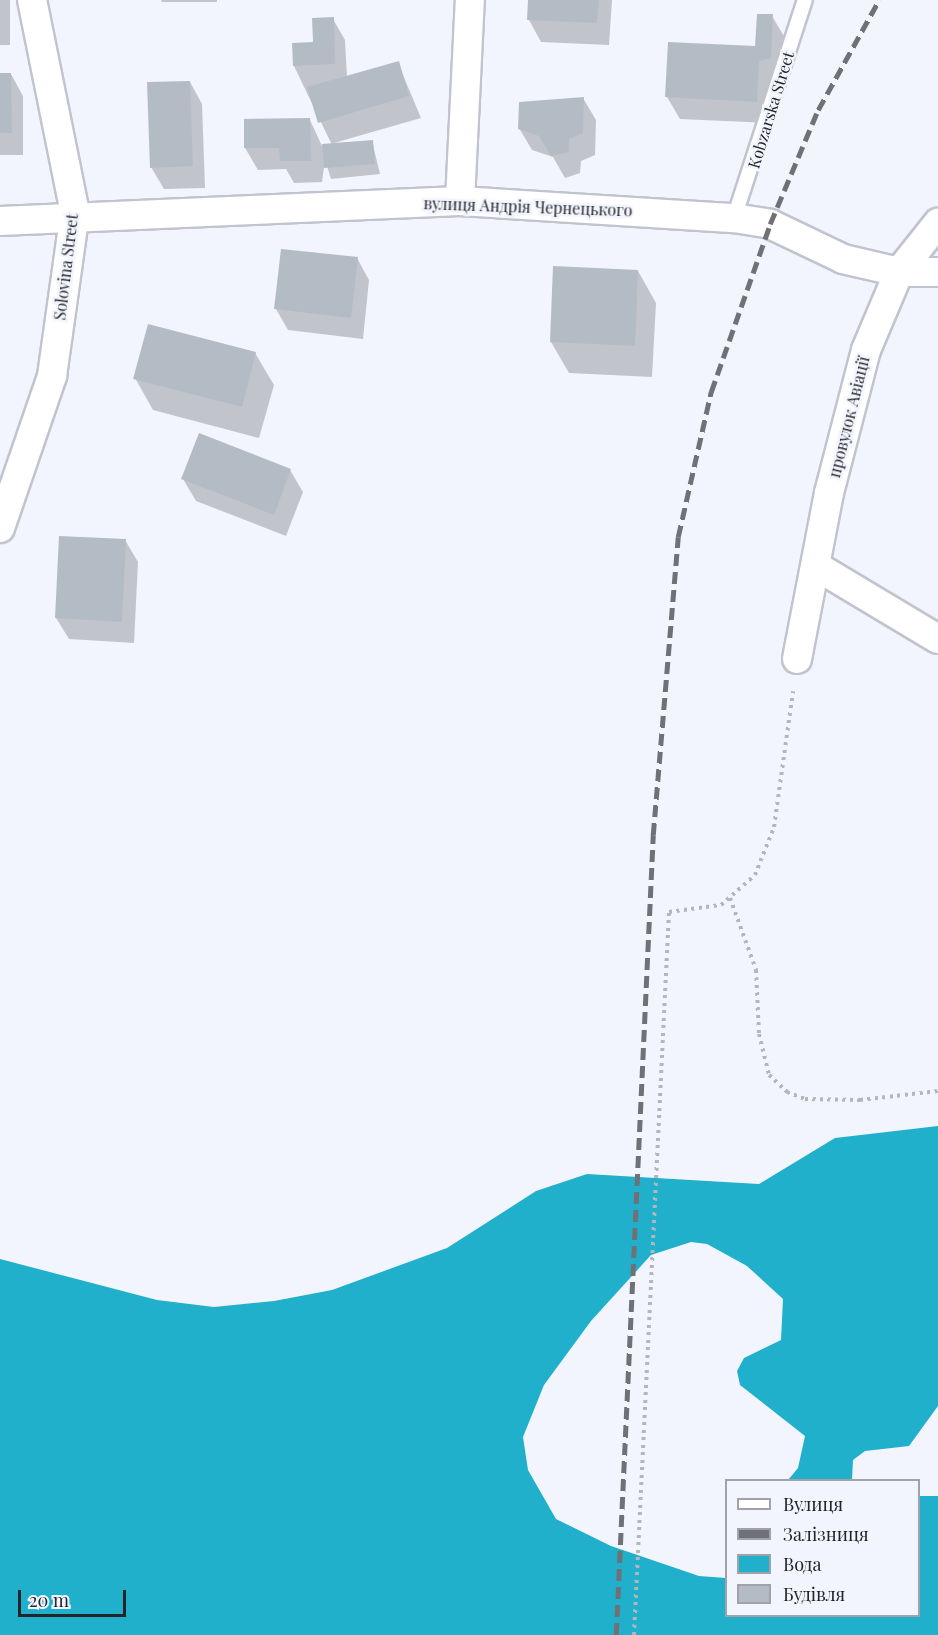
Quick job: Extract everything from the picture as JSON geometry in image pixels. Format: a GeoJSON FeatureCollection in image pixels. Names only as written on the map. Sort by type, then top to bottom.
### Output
{"type":"FeatureCollection","features":[{"type":"Feature","properties":{"kind":"street","name":"Solovina Street"},"geometry":{"type":"LineString","coordinates":[[0,528],[52,376],[75,213],[32,0]]}},
{"type":"Feature","properties":{"kind":"street"},"geometry":{"type":"LineString","coordinates":[[460,201],[470,0]]}},
{"type":"Feature","properties":{"kind":"street","name":"вулиця Андрія Чернецького"},"geometry":{"type":"LineString","coordinates":[[0,221],[75,213],[460,201],[734,218],[770,224],[843,259],[899,272],[938,272]]}},
{"type":"Feature","properties":{"kind":"street","name":"провулок Авіації"},"geometry":{"type":"LineString","coordinates":[[797,659],[866,350],[899,272],[938,223]]}},
{"type":"Feature","properties":{"kind":"street"},"geometry":{"type":"LineString","coordinates":[[816,566],[938,639]]}},
{"type":"Feature","properties":{"kind":"lane","name":"Kobzarska Street"},"geometry":{"type":"LineString","coordinates":[[734,218],[805,0]]}},
{"type":"Feature","properties":{"kind":"path"},"geometry":{"type":"LineString","coordinates":[[634,1635],[669,912],[721,905],[755,875],[774,826],[797,659]]}},
{"type":"Feature","properties":{"kind":"path"},"geometry":{"type":"LineString","coordinates":[[730,898],[756,970],[759,1034],[770,1075],[787,1092],[805,1099],[860,1100],[938,1091]]}},
{"type":"Feature","properties":{"kind":"water"},"geometry":{"type":"Polygon","coordinates":[[[938,1126],[938,1406],[909,1446],[865,1451],[853,1460],[852,1479],[789,1479],[798,1468],[805,1436],[740,1385],[737,1371],[744,1358],[781,1340],[783,1299],[747,1266],[707,1244],[691,1242],[651,1255],[591,1321],[544,1385],[523,1437],[528,1470],[556,1519],[611,1546],[699,1576],[725,1578],[725,1617],[920,1617],[920,1496],[938,1496],[938,1635],[0,1635],[0,1259],[157,1300],[214,1307],[274,1301],[332,1290],[447,1248],[536,1191],[587,1174],[759,1184],[835,1138],[938,1126]]]}},
{"type":"Feature","properties":{"kind":"building"},"geometry":{"type":"Polygon","coordinates":[[[528,0],[599,0],[597,23],[527,20],[528,0]]]}},
{"type":"Feature","properties":{"kind":"building"},"geometry":{"type":"Polygon","coordinates":[[[757,14],[773,14],[771,58],[759,61],[757,102],[665,97],[668,42],[755,46],[757,14]]]}},
{"type":"Feature","properties":{"kind":"building"},"geometry":{"type":"Polygon","coordinates":[[[334,17],[335,64],[293,66],[292,43],[313,42],[312,18],[334,17]]]}},
{"type":"Feature","properties":{"kind":"building"},"geometry":{"type":"Polygon","coordinates":[[[399,61],[409,96],[318,123],[307,87],[399,61]]]}},
{"type":"Feature","properties":{"kind":"building"},"geometry":{"type":"Polygon","coordinates":[[[0,73],[11,73],[12,133],[0,133],[0,73]]]}},
{"type":"Feature","properties":{"kind":"building"},"geometry":{"type":"Polygon","coordinates":[[[190,81],[193,166],[150,168],[147,82],[190,81]]]}},
{"type":"Feature","properties":{"kind":"building"},"geometry":{"type":"Polygon","coordinates":[[[584,97],[583,133],[569,139],[569,152],[551,156],[539,136],[518,129],[519,102],[584,97]]]}},
{"type":"Feature","properties":{"kind":"building"},"geometry":{"type":"Polygon","coordinates":[[[310,118],[311,161],[280,161],[279,148],[244,148],[244,119],[310,118]]]}},
{"type":"Feature","properties":{"kind":"building"},"geometry":{"type":"Polygon","coordinates":[[[373,140],[375,164],[324,168],[322,144],[373,140]]]}},
{"type":"Feature","properties":{"kind":"building"},"geometry":{"type":"Polygon","coordinates":[[[281,249],[358,257],[351,318],[274,309],[281,249]]]}},
{"type":"Feature","properties":{"kind":"building"},"geometry":{"type":"Polygon","coordinates":[[[553,266],[638,270],[635,346],[550,342],[553,266]]]}},
{"type":"Feature","properties":{"kind":"building"},"geometry":{"type":"Polygon","coordinates":[[[148,324],[256,352],[242,407],[133,379],[148,324]]]}},
{"type":"Feature","properties":{"kind":"building"},"geometry":{"type":"Polygon","coordinates":[[[199,433],[291,469],[274,515],[181,479],[199,433]]]}},
{"type":"Feature","properties":{"kind":"building"},"geometry":{"type":"Polygon","coordinates":[[[59,536],[126,539],[122,622],[55,618],[59,536]]]}},
{"type":"Feature","properties":{"kind":"railway"},"geometry":{"type":"LineString","coordinates":[[616,1635],[653,835],[678,537],[711,392],[770,224],[818,110],[879,0]]}}]}
